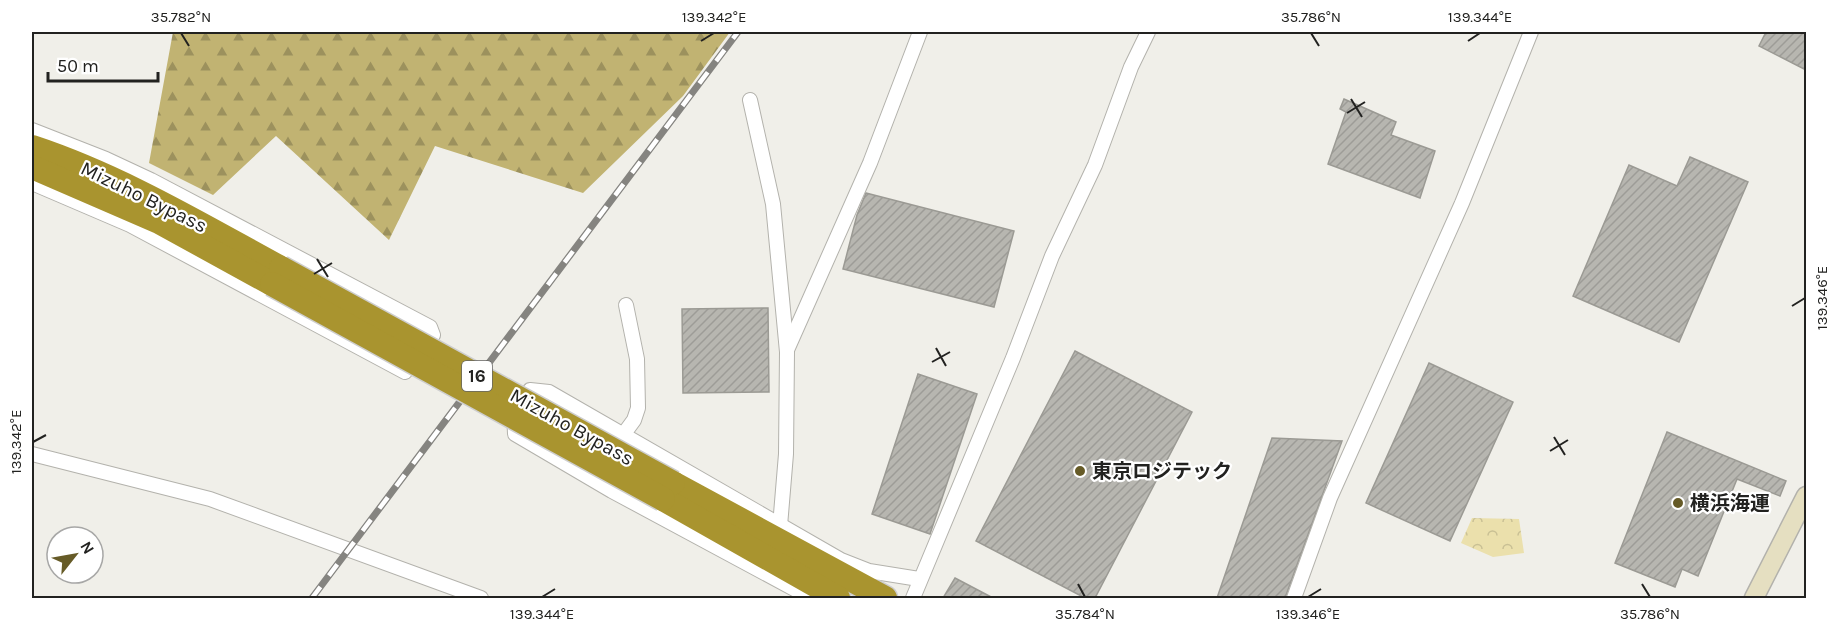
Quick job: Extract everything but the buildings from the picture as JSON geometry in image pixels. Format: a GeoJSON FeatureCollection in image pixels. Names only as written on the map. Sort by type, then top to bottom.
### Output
{"type":"FeatureCollection","features":[{"type":"Feature","properties":{"kind":"highway","name":"Mizuho Bypass"},"geometry":{"type":"LineString","coordinates":[[32,147],[97,172],[140,193],[276,276],[668,491],[885,598]]}},
{"type":"Feature","properties":{"kind":"highway","name":"Mizuho Bypass"},"geometry":{"type":"LineString","coordinates":[[32,167],[276,276]]}},
{"type":"Feature","properties":{"kind":"highway","name":"Mizuho Bypass"},"geometry":{"type":"LineString","coordinates":[[668,491],[838,598]]}},
{"type":"Feature","properties":{"kind":"street"},"geometry":{"type":"LineString","coordinates":[[787,352],[870,163],[920,32]]}},
{"type":"Feature","properties":{"kind":"street"},"geometry":{"type":"LineString","coordinates":[[913,598],[1052,256],[1095,165],[1131,67],[1148,32]]}},
{"type":"Feature","properties":{"kind":"street"},"geometry":{"type":"LineString","coordinates":[[1294,598],[1330,498],[1462,203],[1531,32]]}},
{"type":"Feature","properties":{"kind":"street"},"geometry":{"type":"LineString","coordinates":[[750,100],[772,204],[787,352],[786,454],[780,526]]}},
{"type":"Feature","properties":{"kind":"street"},"geometry":{"type":"LineString","coordinates":[[32,130],[106,159],[151,180],[429,327],[434,335],[405,372],[130,225],[32,183]]}},
{"type":"Feature","properties":{"kind":"street"},"geometry":{"type":"LineString","coordinates":[[623,435],[634,420],[638,408],[637,359],[626,305]]}},
{"type":"Feature","properties":{"kind":"street"},"geometry":{"type":"LineString","coordinates":[[811,598],[612,491],[515,434],[514,412],[530,390],[549,392],[841,560],[869,571],[919,579]]}},
{"type":"Feature","properties":{"kind":"street"},"geometry":{"type":"LineString","coordinates":[[32,454],[210,499],[481,598]]}},
{"type":"Feature","properties":{"kind":"street"},"geometry":{"type":"LineString","coordinates":[[1754,598],[1806,496]]}},
{"type":"Feature","properties":{"kind":"green space"},"geometry":{"type":"Polygon","coordinates":[[[173,32],[730,32],[683,96],[583,193],[435,146],[389,240],[276,136],[213,195],[149,163],[173,32]]]}},
{"type":"Feature","properties":{"kind":"green space"},"geometry":{"type":"Polygon","coordinates":[[[1472,518],[1519,519],[1524,553],[1493,557],[1461,543],[1472,518]]]}},
{"type":"Feature","properties":{"kind":"railway"},"geometry":{"type":"LineString","coordinates":[[312,598],[738,32]]}},
{"type":"Feature","properties":{"kind":"place","name":"東京ロジテック"},"geometry":{"type":"Point","coordinates":[1080,471]}},
{"type":"Feature","properties":{"kind":"place","name":"横浜海運"},"geometry":{"type":"Point","coordinates":[1678,503]}}]}
